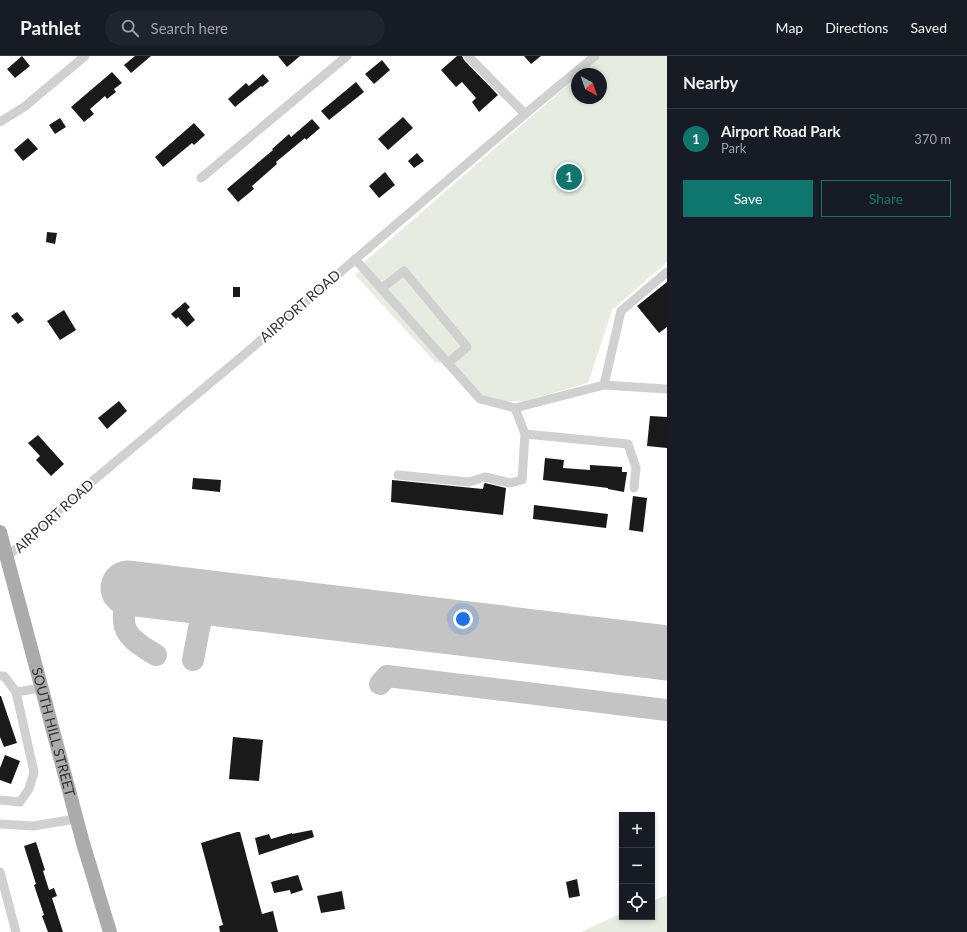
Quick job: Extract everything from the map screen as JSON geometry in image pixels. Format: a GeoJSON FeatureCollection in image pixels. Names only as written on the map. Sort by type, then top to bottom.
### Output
{"type":"FeatureCollection","features":[{"type":"Feature","properties":{"kind":"main road","name":"SOUTH HILL STREET"},"geometry":{"type":"LineString","coordinates":[[0,532],[76,819],[110,932]]}},
{"type":"Feature","properties":{"kind":"street"},"geometry":{"type":"LineString","coordinates":[[0,122],[24,107],[84,56]]}},
{"type":"Feature","properties":{"kind":"street"},"geometry":{"type":"LineString","coordinates":[[200,178],[347,56]]}},
{"type":"Feature","properties":{"kind":"street"},"geometry":{"type":"LineString","coordinates":[[468,56],[525,114]]}},
{"type":"Feature","properties":{"kind":"street","name":"AIRPORT ROAD"},"geometry":{"type":"LineString","coordinates":[[7,557],[77,494],[595,56]]}},
{"type":"Feature","properties":{"kind":"street"},"geometry":{"type":"LineString","coordinates":[[355,259],[480,399],[515,408],[604,385],[667,389]]}},
{"type":"Feature","properties":{"kind":"street"},"geometry":{"type":"LineString","coordinates":[[382,288],[404,271],[467,347],[448,363]]}},
{"type":"Feature","properties":{"kind":"street"},"geometry":{"type":"LineString","coordinates":[[604,385],[621,311],[667,272]]}},
{"type":"Feature","properties":{"kind":"street"},"geometry":{"type":"LineString","coordinates":[[398,475],[469,482],[485,477],[510,482],[522,480],[525,434],[515,408]]}},
{"type":"Feature","properties":{"kind":"street"},"geometry":{"type":"LineString","coordinates":[[525,434],[628,444],[636,468],[634,488]]}},
{"type":"Feature","properties":{"kind":"street"},"geometry":{"type":"LineString","coordinates":[[0,676],[4,676],[16,692],[34,772],[29,789],[20,802],[0,800]]}},
{"type":"Feature","properties":{"kind":"street"},"geometry":{"type":"LineString","coordinates":[[16,692],[42,688]]}},
{"type":"Feature","properties":{"kind":"street"},"geometry":{"type":"LineString","coordinates":[[0,824],[33,826],[76,819]]}},
{"type":"Feature","properties":{"kind":"street"},"geometry":{"type":"LineString","coordinates":[[0,872],[16,932]]}},
{"type":"Feature","properties":{"kind":"shaded area"},"geometry":{"type":"Polygon","coordinates":[[[601,56],[667,56],[667,262],[612,310],[588,383],[525,401],[490,402],[442,363],[435,362],[355,275],[363,268],[361,265],[571,82],[571,104],[607,104],[607,68],[587,68],[601,56]]]}},
{"type":"Feature","properties":{"kind":"shaded area"},"geometry":{"type":"Polygon","coordinates":[[[667,895],[667,932],[581,932],[619,914],[619,920],[655,920],[655,900],[667,895]]]}},
{"type":"Feature","properties":{"kind":"building"},"geometry":{"type":"Polygon","coordinates":[[[22,56],[30,66],[15,78],[7,69],[22,56]]]}},
{"type":"Feature","properties":{"kind":"building"},"geometry":{"type":"Polygon","coordinates":[[[135,56],[151,56],[131,73],[124,65],[135,56]]]}},
{"type":"Feature","properties":{"kind":"building"},"geometry":{"type":"Polygon","coordinates":[[[278,56],[300,56],[287,67],[278,56]]]}},
{"type":"Feature","properties":{"kind":"building"},"geometry":{"type":"Polygon","coordinates":[[[457,56],[462,56],[464,60],[498,95],[479,112],[472,102],[476,98],[462,82],[456,87],[441,70],[457,56]]]}},
{"type":"Feature","properties":{"kind":"building"},"geometry":{"type":"Polygon","coordinates":[[[524,56],[541,56],[531,64],[524,56]]]}},
{"type":"Feature","properties":{"kind":"building"},"geometry":{"type":"Polygon","coordinates":[[[382,60],[390,70],[374,84],[365,74],[382,60]]]}},
{"type":"Feature","properties":{"kind":"building"},"geometry":{"type":"Polygon","coordinates":[[[112,72],[122,83],[114,89],[116,92],[107,99],[105,96],[90,109],[94,114],[84,122],[71,107],[112,72]]]}},
{"type":"Feature","properties":{"kind":"building"},"geometry":{"type":"Polygon","coordinates":[[[263,74],[269,81],[235,107],[228,99],[246,83],[249,86],[263,74]]]}},
{"type":"Feature","properties":{"kind":"building"},"geometry":{"type":"Polygon","coordinates":[[[356,82],[364,92],[329,120],[321,111],[356,82]]]}},
{"type":"Feature","properties":{"kind":"building"},"geometry":{"type":"Polygon","coordinates":[[[403,117],[413,128],[388,150],[378,139],[403,117]]]}},
{"type":"Feature","properties":{"kind":"building"},"geometry":{"type":"Polygon","coordinates":[[[60,118],[66,127],[55,134],[49,125],[60,118]]]}},
{"type":"Feature","properties":{"kind":"building"},"geometry":{"type":"Polygon","coordinates":[[[312,119],[320,128],[306,140],[305,138],[276,162],[277,164],[252,186],[254,189],[238,202],[227,189],[273,150],[272,149],[289,134],[291,137],[312,119]]]}},
{"type":"Feature","properties":{"kind":"building"},"geometry":{"type":"Polygon","coordinates":[[[194,123],[205,135],[194,145],[192,143],[163,167],[155,157],[194,123]]]}},
{"type":"Feature","properties":{"kind":"building"},"geometry":{"type":"Polygon","coordinates":[[[28,138],[38,149],[23,161],[14,150],[28,138]]]}},
{"type":"Feature","properties":{"kind":"building"},"geometry":{"type":"Polygon","coordinates":[[[417,153],[424,161],[414,168],[408,161],[417,153]]]}},
{"type":"Feature","properties":{"kind":"building"},"geometry":{"type":"Polygon","coordinates":[[[385,172],[395,185],[379,198],[369,186],[385,172]]]}},
{"type":"Feature","properties":{"kind":"building"},"geometry":{"type":"Polygon","coordinates":[[[47,232],[57,233],[55,244],[46,242],[47,232]]]}},
{"type":"Feature","properties":{"kind":"building"},"geometry":{"type":"Polygon","coordinates":[[[667,282],[667,327],[659,333],[637,306],[667,282]]]}},
{"type":"Feature","properties":{"kind":"building"},"geometry":{"type":"Polygon","coordinates":[[[233,287],[240,287],[240,297],[233,297],[233,287]]]}},
{"type":"Feature","properties":{"kind":"building"},"geometry":{"type":"Polygon","coordinates":[[[185,302],[190,307],[187,310],[195,320],[187,327],[178,317],[176,319],[171,314],[185,302]]]}},
{"type":"Feature","properties":{"kind":"building"},"geometry":{"type":"Polygon","coordinates":[[[64,310],[76,330],[60,340],[47,321],[64,310]]]}},
{"type":"Feature","properties":{"kind":"building"},"geometry":{"type":"Polygon","coordinates":[[[17,312],[24,320],[18,324],[11,316],[17,312]]]}},
{"type":"Feature","properties":{"kind":"building"},"geometry":{"type":"Polygon","coordinates":[[[119,401],[127,411],[107,429],[98,418],[119,401]]]}},
{"type":"Feature","properties":{"kind":"building"},"geometry":{"type":"Polygon","coordinates":[[[650,416],[667,417],[667,448],[647,446],[650,416]]]}},
{"type":"Feature","properties":{"kind":"building"},"geometry":{"type":"Polygon","coordinates":[[[38,435],[64,464],[51,476],[36,460],[40,456],[28,443],[38,435]]]}},
{"type":"Feature","properties":{"kind":"building"},"geometry":{"type":"Polygon","coordinates":[[[545,458],[564,460],[563,468],[590,470],[590,465],[622,467],[622,472],[627,472],[624,492],[608,488],[543,480],[545,458]]]}},
{"type":"Feature","properties":{"kind":"building"},"geometry":{"type":"Polygon","coordinates":[[[193,478],[221,480],[220,492],[192,489],[193,478]]]}},
{"type":"Feature","properties":{"kind":"building"},"geometry":{"type":"Polygon","coordinates":[[[392,480],[483,489],[485,483],[506,488],[503,515],[391,502],[392,480]]]}},
{"type":"Feature","properties":{"kind":"building"},"geometry":{"type":"Polygon","coordinates":[[[633,496],[647,498],[643,532],[629,530],[633,496]]]}},
{"type":"Feature","properties":{"kind":"building"},"geometry":{"type":"Polygon","coordinates":[[[534,505],[608,514],[606,528],[533,519],[534,505]]]}},
{"type":"Feature","properties":{"kind":"building"},"geometry":{"type":"Polygon","coordinates":[[[0,696],[17,743],[4,747],[0,737],[0,696]]]}},
{"type":"Feature","properties":{"kind":"building"},"geometry":{"type":"Polygon","coordinates":[[[233,737],[263,740],[259,781],[229,779],[233,737]]]}},
{"type":"Feature","properties":{"kind":"building"},"geometry":{"type":"Polygon","coordinates":[[[5,755],[20,761],[11,784],[0,780],[0,768],[5,755]]]}},
{"type":"Feature","properties":{"kind":"building"},"geometry":{"type":"Polygon","coordinates":[[[312,830],[314,837],[259,855],[255,838],[269,834],[271,839],[292,833],[312,830]]]}},
{"type":"Feature","properties":{"kind":"building"},"geometry":{"type":"Polygon","coordinates":[[[240,832],[262,914],[273,911],[278,932],[220,932],[219,926],[223,925],[201,843],[240,832]]]}},
{"type":"Feature","properties":{"kind":"building"},"geometry":{"type":"Polygon","coordinates":[[[36,842],[45,870],[43,871],[49,890],[54,888],[57,896],[52,898],[63,932],[48,932],[42,916],[44,915],[34,885],[36,884],[24,846],[36,842]]]}},
{"type":"Feature","properties":{"kind":"building"},"geometry":{"type":"Polygon","coordinates":[[[298,875],[303,890],[291,894],[290,890],[274,893],[271,882],[298,875]]]}},
{"type":"Feature","properties":{"kind":"building"},"geometry":{"type":"Polygon","coordinates":[[[577,879],[580,896],[569,898],[566,882],[577,879]]]}},
{"type":"Feature","properties":{"kind":"building"},"geometry":{"type":"Polygon","coordinates":[[[342,891],[345,909],[321,913],[317,896],[342,891]]]}},
{"type":"Feature","properties":{"kind":"taxiway"},"geometry":{"type":"LineString","coordinates":[[128,588],[124,613],[125,628],[136,642],[156,655]]}},
{"type":"Feature","properties":{"kind":"taxiway"},"geometry":{"type":"LineString","coordinates":[[193,660],[205,597]]}},
{"type":"Feature","properties":{"kind":"taxiway"},"geometry":{"type":"LineString","coordinates":[[380,684],[387,676],[667,710]]}},
{"type":"Feature","properties":{"kind":"runway"},"geometry":{"type":"LineString","coordinates":[[128,588],[667,653]]}},
{"type":"Feature","properties":{"kind":"place","name":"Airport Road Park"},"geometry":{"type":"Point","coordinates":[569,177]}}]}
